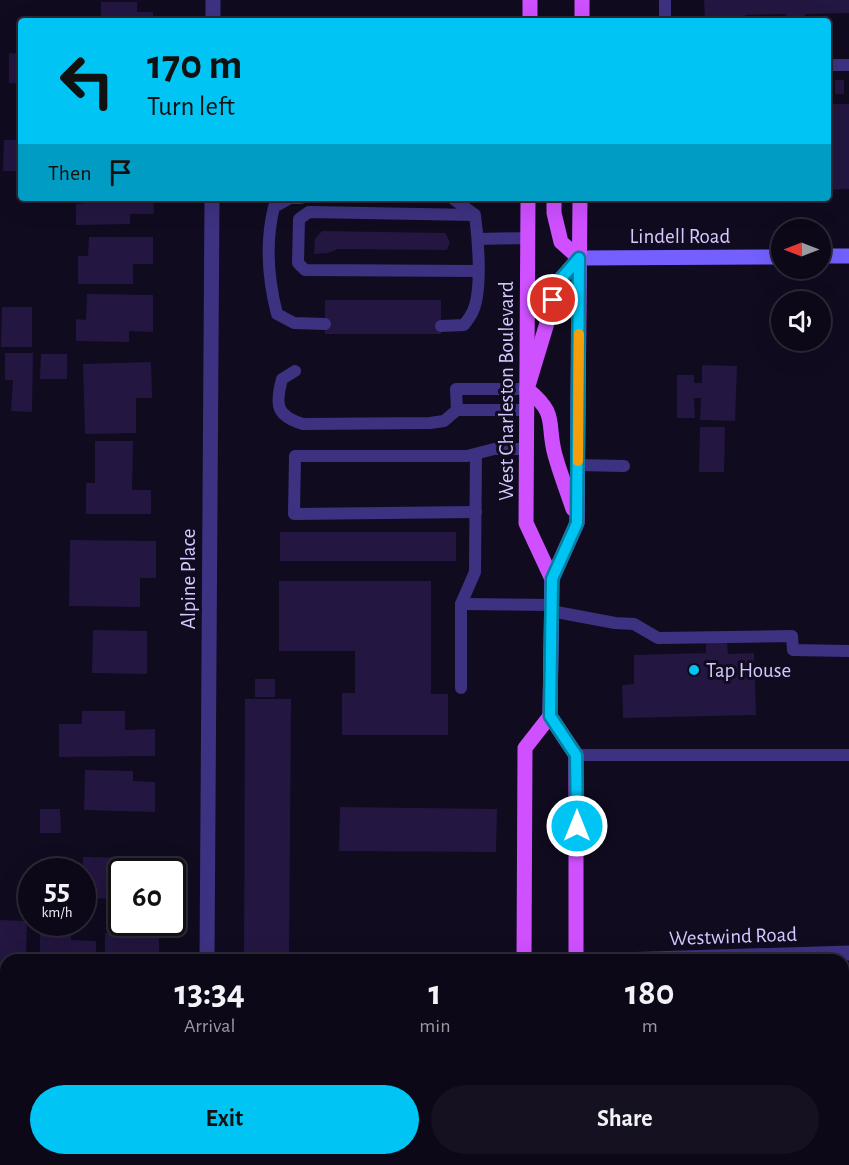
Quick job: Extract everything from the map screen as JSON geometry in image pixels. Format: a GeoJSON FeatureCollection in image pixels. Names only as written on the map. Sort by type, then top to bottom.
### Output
{"type":"FeatureCollection","features":[{"type":"Feature","properties":{"kind":"main road"},"geometry":{"type":"LineString","coordinates":[[530,0],[530,18]]}},
{"type":"Feature","properties":{"kind":"main road"},"geometry":{"type":"LineString","coordinates":[[582,0],[582,18]]}},
{"type":"Feature","properties":{"kind":"main road","name":"West Charleston Boulevard"},"geometry":{"type":"LineString","coordinates":[[528,201],[526,523],[552,579]]}},
{"type":"Feature","properties":{"kind":"main road"},"geometry":{"type":"LineString","coordinates":[[554,201],[554,213],[561,242],[579,258],[560,280],[527,389],[539,398],[549,415],[554,452],[577,523]]}},
{"type":"Feature","properties":{"kind":"main road","name":"West Charleston Boulevard"},"geometry":{"type":"LineString","coordinates":[[550,716],[552,579],[577,523],[580,201]]}},
{"type":"Feature","properties":{"kind":"main road"},"geometry":{"type":"LineString","coordinates":[[524,954],[525,748],[550,716],[576,755],[576,954]]}},
{"type":"Feature","properties":{"kind":"street"},"geometry":{"type":"LineString","coordinates":[[213,0],[213,18]]}},
{"type":"Feature","properties":{"kind":"street","name":"Alpine Place"},"geometry":{"type":"LineString","coordinates":[[207,954],[212,201]]}},
{"type":"Feature","properties":{"kind":"street"},"geometry":{"type":"LineString","coordinates":[[831,256],[849,256]]}},
{"type":"Feature","properties":{"kind":"street","name":"Lindell Road"},"geometry":{"type":"LineString","coordinates":[[579,258],[771,257]]}},
{"type":"Feature","properties":{"kind":"street","name":"Westwind Road"},"geometry":{"type":"LineString","coordinates":[[816,954],[849,953]]}},
{"type":"Feature","properties":{"kind":"lane"},"geometry":{"type":"LineString","coordinates":[[665,0],[665,18]]}},
{"type":"Feature","properties":{"kind":"lane"},"geometry":{"type":"LineString","coordinates":[[831,65],[849,65]]}},
{"type":"Feature","properties":{"kind":"lane"},"geometry":{"type":"LineString","coordinates":[[285,201],[274,207],[270,226],[268,259],[271,290],[277,314],[294,323],[325,324]]}},
{"type":"Feature","properties":{"kind":"lane"},"geometry":{"type":"LineString","coordinates":[[441,326],[464,325],[473,312],[478,294],[478,239],[475,215],[456,201]]}},
{"type":"Feature","properties":{"kind":"lane"},"geometry":{"type":"LineString","coordinates":[[475,215],[309,212],[299,219],[298,263],[304,270],[478,271]]}},
{"type":"Feature","properties":{"kind":"lane"},"geometry":{"type":"LineString","coordinates":[[478,239],[528,238]]}},
{"type":"Feature","properties":{"kind":"lane"},"geometry":{"type":"LineString","coordinates":[[295,371],[282,380],[277,398],[281,413],[290,420],[303,424],[430,423],[444,421],[457,410],[527,410]]}},
{"type":"Feature","properties":{"kind":"lane"},"geometry":{"type":"LineString","coordinates":[[457,410],[456,389],[527,389]]}},
{"type":"Feature","properties":{"kind":"lane"},"geometry":{"type":"LineString","coordinates":[[476,512],[294,514],[295,456],[467,456],[494,449],[527,449]]}},
{"type":"Feature","properties":{"kind":"lane"},"geometry":{"type":"LineString","coordinates":[[461,688],[461,604],[475,572],[477,454]]}},
{"type":"Feature","properties":{"kind":"lane"},"geometry":{"type":"LineString","coordinates":[[578,465],[624,466]]}},
{"type":"Feature","properties":{"kind":"lane"},"geometry":{"type":"LineString","coordinates":[[461,604],[551,608],[615,623],[634,624],[658,638],[792,636],[793,650],[849,651]]}},
{"type":"Feature","properties":{"kind":"lane"},"geometry":{"type":"LineString","coordinates":[[576,755],[849,755]]}},
{"type":"Feature","properties":{"kind":"building"},"geometry":{"type":"Polygon","coordinates":[[[704,0],[849,0],[849,13],[805,14],[805,17],[786,17],[786,14],[745,15],[745,18],[705,18],[704,0]]]}},
{"type":"Feature","properties":{"kind":"building"},"geometry":{"type":"Polygon","coordinates":[[[101,2],[137,2],[137,12],[153,12],[153,18],[101,18],[101,2]]]}},
{"type":"Feature","properties":{"kind":"building"},"geometry":{"type":"Polygon","coordinates":[[[9,53],[18,54],[18,83],[9,83],[9,53]]]}},
{"type":"Feature","properties":{"kind":"building"},"geometry":{"type":"Polygon","coordinates":[[[835,80],[844,80],[844,94],[835,94],[835,80]]]}},
{"type":"Feature","properties":{"kind":"building"},"geometry":{"type":"Polygon","coordinates":[[[831,104],[849,104],[849,189],[831,190],[831,104]]]}},
{"type":"Feature","properties":{"kind":"building"},"geometry":{"type":"Polygon","coordinates":[[[4,140],[18,140],[18,171],[3,171],[4,140]]]}},
{"type":"Feature","properties":{"kind":"building"},"geometry":{"type":"Polygon","coordinates":[[[88,201],[153,201],[154,214],[130,214],[130,224],[76,225],[76,204],[88,203],[88,201]]]}},
{"type":"Feature","properties":{"kind":"building"},"geometry":{"type":"Polygon","coordinates":[[[322,231],[445,233],[450,242],[447,250],[338,249],[328,253],[314,254],[315,239],[322,231]]]}},
{"type":"Feature","properties":{"kind":"building"},"geometry":{"type":"Polygon","coordinates":[[[89,237],[153,237],[153,264],[133,264],[133,284],[78,284],[78,256],[88,256],[89,237]]]}},
{"type":"Feature","properties":{"kind":"building"},"geometry":{"type":"Polygon","coordinates":[[[87,294],[153,295],[153,332],[129,331],[129,342],[76,341],[76,319],[86,320],[87,294]]]}},
{"type":"Feature","properties":{"kind":"building"},"geometry":{"type":"Polygon","coordinates":[[[325,300],[441,300],[441,334],[325,334],[325,300]]]}},
{"type":"Feature","properties":{"kind":"building"},"geometry":{"type":"Polygon","coordinates":[[[2,307],[32,307],[32,347],[1,347],[2,307]]]}},
{"type":"Feature","properties":{"kind":"building"},"geometry":{"type":"Polygon","coordinates":[[[5,353],[33,353],[32,412],[11,411],[13,380],[5,380],[5,353]]]}},
{"type":"Feature","properties":{"kind":"building"},"geometry":{"type":"Polygon","coordinates":[[[41,354],[67,354],[67,379],[40,379],[41,354]]]}},
{"type":"Feature","properties":{"kind":"building"},"geometry":{"type":"Polygon","coordinates":[[[151,362],[152,398],[136,398],[136,433],[85,434],[83,364],[151,362]]]}},
{"type":"Feature","properties":{"kind":"building"},"geometry":{"type":"Polygon","coordinates":[[[702,365],[737,366],[735,421],[700,420],[701,398],[694,398],[695,418],[677,418],[677,375],[694,375],[694,383],[702,383],[702,365]]]}},
{"type":"Feature","properties":{"kind":"building"},"geometry":{"type":"Polygon","coordinates":[[[700,427],[725,427],[724,472],[699,472],[700,427]]]}},
{"type":"Feature","properties":{"kind":"building"},"geometry":{"type":"Polygon","coordinates":[[[95,441],[133,441],[132,490],[151,490],[151,514],[86,514],[86,483],[95,483],[95,441]]]}},
{"type":"Feature","properties":{"kind":"building"},"geometry":{"type":"Polygon","coordinates":[[[280,532],[456,532],[456,561],[280,561],[280,532]]]}},
{"type":"Feature","properties":{"kind":"building"},"geometry":{"type":"Polygon","coordinates":[[[70,540],[156,541],[156,578],[140,578],[140,607],[69,606],[70,540]]]}},
{"type":"Feature","properties":{"kind":"building"},"geometry":{"type":"Polygon","coordinates":[[[279,581],[431,581],[431,694],[448,694],[448,735],[342,735],[342,693],[355,693],[355,651],[279,651],[279,581]]]}},
{"type":"Feature","properties":{"kind":"building"},"geometry":{"type":"Polygon","coordinates":[[[93,630],[147,631],[147,674],[92,673],[93,630]]]}},
{"type":"Feature","properties":{"kind":"building","name":"Tap House"},"geometry":{"type":"Polygon","coordinates":[[[706,641],[727,641],[728,654],[754,653],[756,715],[623,718],[622,685],[634,684],[634,655],[706,653],[706,641]]]}},
{"type":"Feature","properties":{"kind":"building"},"geometry":{"type":"Polygon","coordinates":[[[255,679],[275,679],[275,697],[255,697],[255,679]]]}},
{"type":"Feature","properties":{"kind":"building"},"geometry":{"type":"Polygon","coordinates":[[[245,699],[291,699],[289,954],[244,954],[245,699]]]}},
{"type":"Feature","properties":{"kind":"building"},"geometry":{"type":"Polygon","coordinates":[[[82,711],[125,711],[125,730],[155,729],[155,756],[59,757],[59,724],[82,724],[82,711]]]}},
{"type":"Feature","properties":{"kind":"building"},"geometry":{"type":"Polygon","coordinates":[[[85,770],[133,771],[133,781],[155,782],[155,812],[84,810],[85,770]]]}},
{"type":"Feature","properties":{"kind":"building"},"geometry":{"type":"Polygon","coordinates":[[[340,807],[497,809],[496,852],[339,851],[340,807]]]}},
{"type":"Feature","properties":{"kind":"building"},"geometry":{"type":"Polygon","coordinates":[[[40,809],[60,809],[61,833],[40,833],[40,809]]]}},
{"type":"Feature","properties":{"kind":"building"},"geometry":{"type":"Polygon","coordinates":[[[83,857],[154,858],[108,858],[108,899],[96,898],[96,858],[83,857]]]}},
{"type":"Feature","properties":{"kind":"building"},"geometry":{"type":"Polygon","coordinates":[[[0,920],[18,921],[18,936],[27,936],[26,954],[0,954],[0,920]]]}},
{"type":"Feature","properties":{"kind":"building"},"geometry":{"type":"Polygon","coordinates":[[[105,933],[108,933],[108,936],[159,936],[159,954],[105,954],[105,933]]]}},
{"type":"Feature","properties":{"kind":"building"},"geometry":{"type":"Polygon","coordinates":[[[40,936],[71,936],[71,940],[96,941],[96,954],[40,954],[40,936]]]}},
{"type":"Feature","properties":{"kind":"slow traffic"},"geometry":{"type":"LineString","coordinates":[[578,461],[579,334]]}},
{"type":"Feature","properties":{"kind":"place","name":"Tap House"},"geometry":{"type":"Point","coordinates":[694,670]}},
{"type":"Feature","properties":{"kind":"route"},"geometry":{"type":"LineString","coordinates":[[553,300],[560,280],[579,258],[577,523],[552,579],[550,716],[576,755],[577,826]]}}]}
